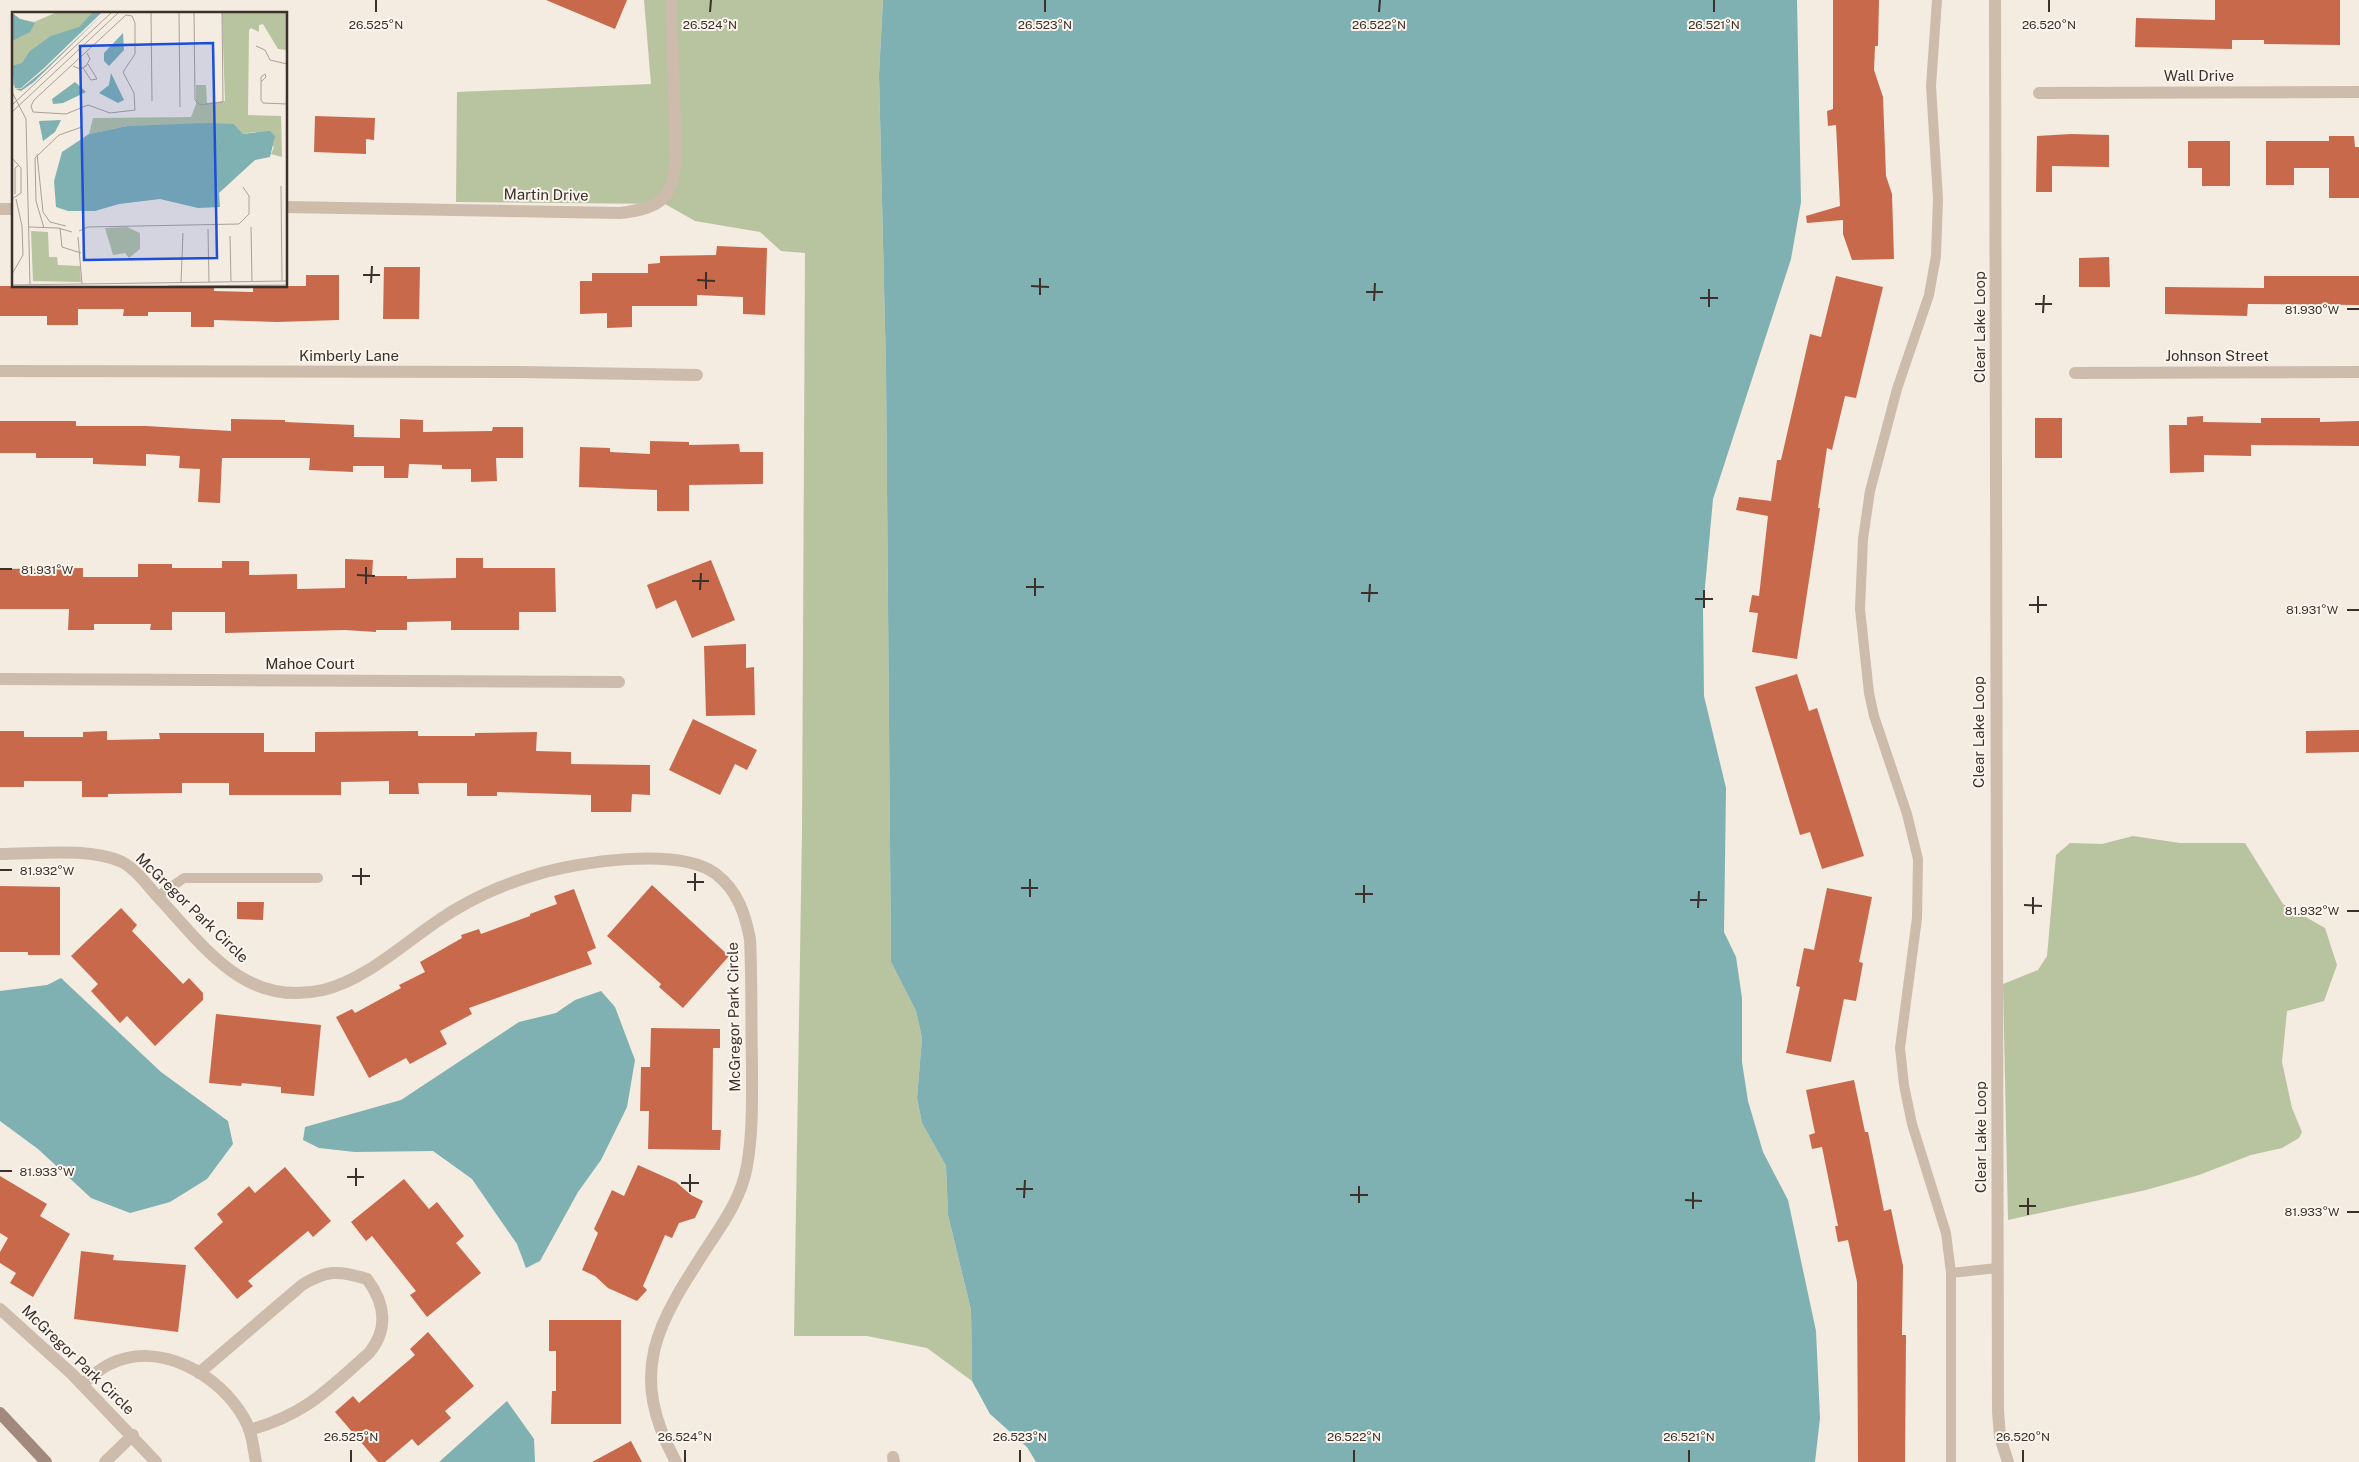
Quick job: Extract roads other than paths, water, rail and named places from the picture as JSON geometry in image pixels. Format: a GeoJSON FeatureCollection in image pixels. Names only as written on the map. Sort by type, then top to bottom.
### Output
{"type":"FeatureCollection","features":[{"type":"Feature","properties":{"kind":"main road"},"geometry":{"type":"LineString","coordinates":[[0,1413],[46,1462]]}},
{"type":"Feature","properties":{"kind":"street","name":"Martin Drive"},"geometry":{"type":"LineString","coordinates":[[288,207],[620,212],[642,210],[663,200],[674,178],[671,0]]}},
{"type":"Feature","properties":{"kind":"street","name":"Clear Lake Loop"},"geometry":{"type":"LineString","coordinates":[[1995,0],[1998,1411],[2000,1437],[2008,1462]]}},
{"type":"Feature","properties":{"kind":"street","name":"Wall Drive"},"geometry":{"type":"LineString","coordinates":[[2039,93],[2359,92]]}},
{"type":"Feature","properties":{"kind":"street","name":"Kimberly Lane"},"geometry":{"type":"LineString","coordinates":[[0,372],[698,374]]}},
{"type":"Feature","properties":{"kind":"street","name":"Johnson Street"},"geometry":{"type":"LineString","coordinates":[[2075,373],[2359,372]]}},
{"type":"Feature","properties":{"kind":"street","name":"Mahoe Court"},"geometry":{"type":"LineString","coordinates":[[0,679],[619,682]]}},
{"type":"Feature","properties":{"kind":"street","name":"McGregor Park Circle"},"geometry":{"type":"LineString","coordinates":[[0,854],[101,856],[124,863],[230,971],[251,985],[297,992],[323,990],[345,982],[367,970],[457,908],[506,885],[560,868],[586,863],[665,859],[693,864],[715,874],[734,892],[745,915],[750,939],[750,1141],[742,1189],[730,1214],[670,1308],[659,1332],[652,1359],[651,1381],[654,1408],[661,1434],[676,1462]]}},
{"type":"Feature","properties":{"kind":"street"},"geometry":{"type":"LineString","coordinates":[[199,1373],[302,1286],[318,1275],[335,1272],[367,1279],[377,1293],[383,1310],[378,1343],[309,1405],[276,1422],[249,1430]]}},
{"type":"Feature","properties":{"kind":"street","name":"McGregor Park Circle"},"geometry":{"type":"LineString","coordinates":[[0,1309],[82,1384],[133,1435],[156,1462]]}},
{"type":"Feature","properties":{"kind":"street"},"geometry":{"type":"LineString","coordinates":[[82,1384],[109,1364],[124,1358],[146,1356],[170,1359],[192,1368],[228,1397],[244,1418],[249,1430],[256,1462]]}},
{"type":"Feature","properties":{"kind":"street","name":"McGregor Park Circle"},"geometry":{"type":"LineString","coordinates":[[105,1462],[133,1435]]}},
{"type":"Feature","properties":{"kind":"lane"},"geometry":{"type":"LineString","coordinates":[[1937,0],[1931,86],[1938,198],[1936,256],[1929,295],[1897,389],[1870,491],[1863,539],[1860,609],[1869,693],[1874,716],[1907,814],[1918,859],[1917,918],[1900,1048],[1904,1085],[1912,1124],[1946,1233],[1951,1273],[1951,1462]]}},
{"type":"Feature","properties":{"kind":"lane"},"geometry":{"type":"LineString","coordinates":[[158,896],[184,878],[318,878]]}},
{"type":"Feature","properties":{"kind":"lane"},"geometry":{"type":"LineString","coordinates":[[1951,1273],[1997,1268]]}},
{"type":"Feature","properties":{"kind":"water"},"geometry":{"type":"Polygon","coordinates":[[[883,0],[1797,0],[1801,202],[1791,259],[1713,499],[1703,609],[1704,696],[1726,788],[1724,932],[1736,957],[1742,998],[1742,1062],[1748,1101],[1763,1152],[1788,1200],[1816,1331],[1820,1418],[1815,1462],[1036,1462],[1027,1447],[990,1414],[972,1381],[971,1310],[948,1215],[946,1166],[922,1123],[917,1098],[922,1038],[916,1011],[891,962],[886,369],[879,74],[883,0]]]}},
{"type":"Feature","properties":{"kind":"water"},"geometry":{"type":"Polygon","coordinates":[[[61,978],[161,1072],[228,1121],[233,1144],[207,1179],[170,1202],[130,1213],[91,1198],[38,1149],[0,1121],[0,991],[47,985],[61,978]]]}},
{"type":"Feature","properties":{"kind":"water"},"geometry":{"type":"Polygon","coordinates":[[[601,991],[615,1007],[635,1060],[627,1107],[601,1160],[578,1192],[540,1261],[526,1268],[517,1244],[472,1179],[433,1151],[355,1152],[319,1148],[303,1140],[305,1127],[401,1100],[519,1022],[556,1013],[575,1000],[601,991]]]}},
{"type":"Feature","properties":{"kind":"water"},"geometry":{"type":"Polygon","coordinates":[[[507,1401],[534,1439],[535,1462],[439,1462],[507,1401]]]}}]}
